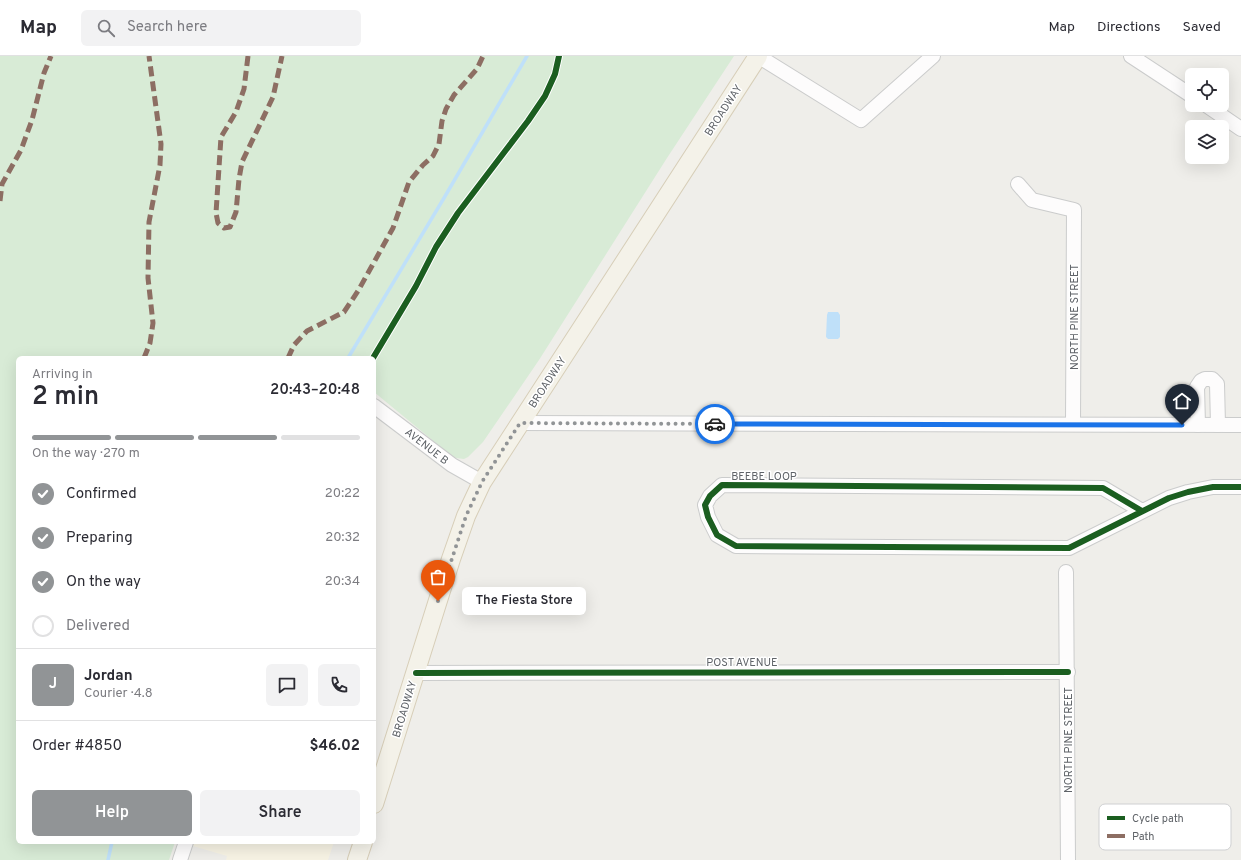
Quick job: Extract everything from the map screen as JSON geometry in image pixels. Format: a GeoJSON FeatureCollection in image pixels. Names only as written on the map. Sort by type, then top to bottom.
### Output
{"type":"FeatureCollection","features":[{"type":"Feature","properties":{"kind":"main road","name":"BROADWAY"},"geometry":{"type":"LineString","coordinates":[[376,798],[466,516],[482,482],[758,56]]}},
{"type":"Feature","properties":{"kind":"main road"},"geometry":{"type":"LineString","coordinates":[[357,860],[362,844]]}},
{"type":"Feature","properties":{"kind":"street"},"geometry":{"type":"LineString","coordinates":[[758,56],[861,120],[932,56]]}},
{"type":"Feature","properties":{"kind":"street"},"geometry":{"type":"LineString","coordinates":[[1131,56],[1185,91]]}},
{"type":"Feature","properties":{"kind":"street"},"geometry":{"type":"LineString","coordinates":[[1216,112],[1241,129]]}},
{"type":"Feature","properties":{"kind":"street","name":"NORTH PINE STREET"},"geometry":{"type":"LineString","coordinates":[[1018,184],[1032,200],[1074,210],[1073,424]]}},
{"type":"Feature","properties":{"kind":"street"},"geometry":{"type":"LineString","coordinates":[[1198,425],[1197,387],[1201,381],[1208,379],[1212,379],[1217,384],[1218,425]]}},
{"type":"Feature","properties":{"kind":"street","name":"AVENUE B"},"geometry":{"type":"LineString","coordinates":[[376,407],[452,465],[482,482]]}},
{"type":"Feature","properties":{"kind":"street"},"geometry":{"type":"LineString","coordinates":[[520,423],[1241,425]]}},
{"type":"Feature","properties":{"kind":"street","name":"BEEBE LOOP"},"geometry":{"type":"LineString","coordinates":[[722,485],[1102,488],[1142,512],[1069,548],[736,546],[717,535],[708,516],[705,505],[710,496],[722,485]]}},
{"type":"Feature","properties":{"kind":"street"},"geometry":{"type":"LineString","coordinates":[[1142,512],[1169,498],[1188,492],[1213,487],[1241,487]]}},
{"type":"Feature","properties":{"kind":"street","name":"NORTH PINE STREET"},"geometry":{"type":"LineString","coordinates":[[1066,572],[1068,672],[1068,860]]}},
{"type":"Feature","properties":{"kind":"street","name":"POST AVENUE"},"geometry":{"type":"LineString","coordinates":[[416,673],[1068,672]]}},
{"type":"Feature","properties":{"kind":"street"},"geometry":{"type":"LineString","coordinates":[[180,860],[185,844]]}},
{"type":"Feature","properties":{"kind":"shaded area"},"geometry":{"type":"Polygon","coordinates":[[[194,844],[333,844],[328,860],[226,860],[227,856],[193,846],[194,844]]]}},
{"type":"Feature","properties":{"kind":"green space"},"geometry":{"type":"Polygon","coordinates":[[[0,56],[734,56],[667,158],[539,360],[483,442],[464,459],[456,458],[448,453],[376,394],[376,356],[16,356],[16,844],[174,844],[169,860],[0,860],[0,56]]]}},
{"type":"Feature","properties":{"kind":"water"},"geometry":{"type":"Polygon","coordinates":[[[828,312],[838,312],[840,315],[840,337],[838,339],[828,339],[826,337],[828,312]]]}},
{"type":"Feature","properties":{"kind":"waterway"},"geometry":{"type":"LineString","coordinates":[[349,356],[527,56]]}},
{"type":"Feature","properties":{"kind":"waterway"},"geometry":{"type":"LineString","coordinates":[[108,860],[112,844]]}},
{"type":"Feature","properties":{"kind":"marked path"},"geometry":{"type":"LineString","coordinates":[[0,201],[2,184],[21,150],[32,120],[44,73],[51,56]]}},
{"type":"Feature","properties":{"kind":"marked path"},"geometry":{"type":"LineString","coordinates":[[145,356],[150,343],[153,323],[148,278],[149,222],[160,165],[161,144],[149,56]]}},
{"type":"Feature","properties":{"kind":"marked path"},"geometry":{"type":"LineString","coordinates":[[248,56],[244,89],[236,112],[221,137],[216,213],[218,223],[224,228],[230,227],[236,212],[242,162],[273,97],[282,56]]}},
{"type":"Feature","properties":{"kind":"marked path"},"geometry":{"type":"LineString","coordinates":[[289,356],[294,345],[307,331],[344,312],[358,291],[393,228],[409,182],[423,165],[433,156],[439,144],[442,121],[446,109],[454,95],[477,69],[483,56]]}},
{"type":"Feature","properties":{"kind":"cycle path"},"geometry":{"type":"LineString","coordinates":[[374,356],[416,286],[436,247],[458,213],[528,121],[545,96],[555,74],[559,56]]}},
{"type":"Feature","properties":{"kind":"cycle path"},"geometry":{"type":"LineString","coordinates":[[1142,511],[1103,488],[722,485],[710,496],[705,505],[708,517],[717,535],[736,546],[1069,548],[1169,498],[1188,492],[1213,487],[1241,487]]}},
{"type":"Feature","properties":{"kind":"cycle path"},"geometry":{"type":"LineString","coordinates":[[416,673],[1068,672]]}},
{"type":"Feature","properties":{"kind":"way so far"},"geometry":{"type":"LineString","coordinates":[[438,601],[466,516],[482,482],[520,423],[715,424]]}},
{"type":"Feature","properties":{"kind":"place","name":"The Fiesta Store"},"geometry":{"type":"Point","coordinates":[438,601]}},
{"type":"Feature","properties":{"kind":"route"},"geometry":{"type":"LineString","coordinates":[[715,424],[1182,425]]}}]}
